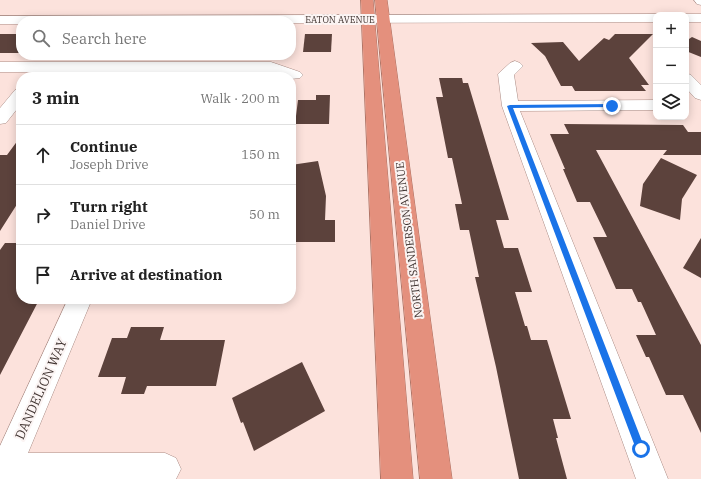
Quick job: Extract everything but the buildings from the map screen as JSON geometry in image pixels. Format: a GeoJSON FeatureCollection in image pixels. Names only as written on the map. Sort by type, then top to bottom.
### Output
{"type":"FeatureCollection","features":[{"type":"Feature","properties":{"kind":"highway","name":"NORTH SANDERSON AVENUE"},"geometry":{"type":"LineString","coordinates":[[375,10],[397,479]]}},
{"type":"Feature","properties":{"kind":"highway","name":"NORTH SANDERSON AVENUE"},"geometry":{"type":"LineString","coordinates":[[375,10],[436,479]]}},
{"type":"Feature","properties":{"kind":"street","name":"EATON AVENUE"},"geometry":{"type":"LineString","coordinates":[[150,16],[375,10],[653,18]]}},
{"type":"Feature","properties":{"kind":"street"},"geometry":{"type":"LineString","coordinates":[[689,18],[701,18]]}},
{"type":"Feature","properties":{"kind":"street","name":"EATON AVENUE"},"geometry":{"type":"LineString","coordinates":[[0,20],[16,20]]}},
{"type":"Feature","properties":{"kind":"street"},"geometry":{"type":"LineString","coordinates":[[515,66],[506,74],[510,106],[652,479]]}},
{"type":"Feature","properties":{"kind":"street"},"geometry":{"type":"LineString","coordinates":[[0,67],[38,72],[181,72],[271,67],[286,72]]}},
{"type":"Feature","properties":{"kind":"street"},"geometry":{"type":"LineString","coordinates":[[689,81],[701,95]]}},
{"type":"Feature","properties":{"kind":"street"},"geometry":{"type":"LineString","coordinates":[[0,119],[16,99]]}},
{"type":"Feature","properties":{"kind":"street"},"geometry":{"type":"LineString","coordinates":[[510,106],[653,105]]}},
{"type":"Feature","properties":{"kind":"street"},"geometry":{"type":"LineString","coordinates":[[689,105],[701,105]]}},
{"type":"Feature","properties":{"kind":"street","name":"DANDELION WAY"},"geometry":{"type":"LineString","coordinates":[[4,474],[78,304]]}},
{"type":"Feature","properties":{"kind":"street"},"geometry":{"type":"LineString","coordinates":[[4,474],[165,469]]}},
{"type":"Feature","properties":{"kind":"route"},"geometry":{"type":"LineString","coordinates":[[612,106],[510,106],[641,449]]}}]}
